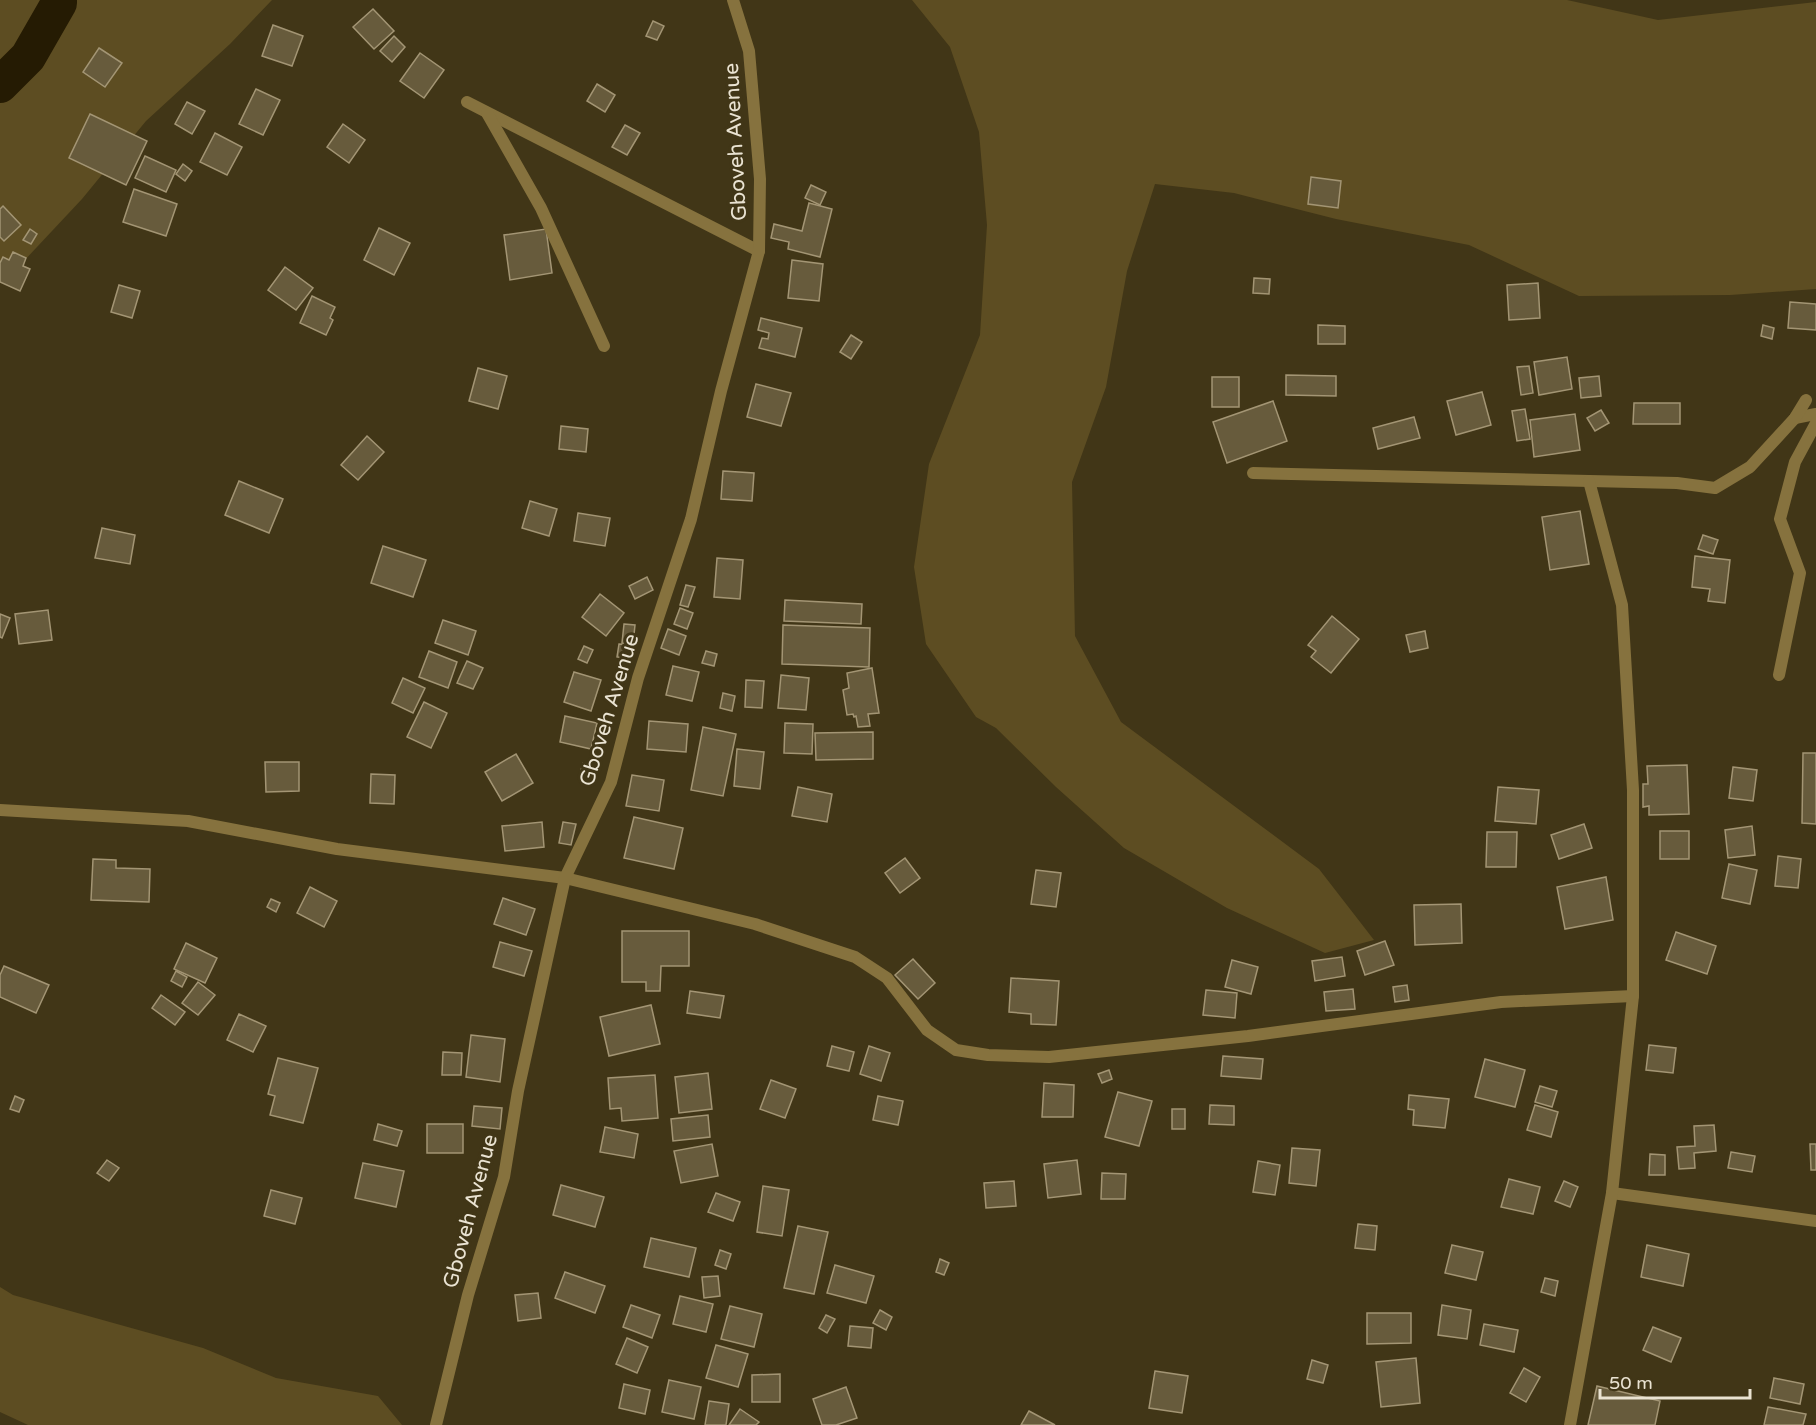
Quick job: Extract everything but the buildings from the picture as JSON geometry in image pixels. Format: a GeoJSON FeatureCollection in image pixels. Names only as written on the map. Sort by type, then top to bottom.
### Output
{"type":"FeatureCollection","features":[{"type":"Feature","properties":{"kind":"street","name":"Gboveh Avenue"},"geometry":{"type":"LineString","coordinates":[[436,1425],[468,1295],[504,1177],[518,1091],[565,878],[611,782],[638,678],[691,519],[721,391],[759,251],[760,179],[749,51],[733,0]]}},
{"type":"Feature","properties":{"kind":"street"},"geometry":{"type":"LineString","coordinates":[[467,102],[759,251]]}},
{"type":"Feature","properties":{"kind":"street"},"geometry":{"type":"LineString","coordinates":[[487,112],[541,208],[604,346]]}},
{"type":"Feature","properties":{"kind":"street"},"geometry":{"type":"LineString","coordinates":[[1253,473],[1677,483],[1715,488],[1750,467],[1795,418],[1806,400]]}},
{"type":"Feature","properties":{"kind":"street"},"geometry":{"type":"LineString","coordinates":[[1795,418],[1816,414]]}},
{"type":"Feature","properties":{"kind":"street"},"geometry":{"type":"LineString","coordinates":[[1779,675],[1800,573],[1780,519],[1795,462],[1816,423]]}},
{"type":"Feature","properties":{"kind":"street"},"geometry":{"type":"LineString","coordinates":[[1570,1425],[1612,1192],[1633,996],[1634,790],[1622,605],[1589,481]]}},
{"type":"Feature","properties":{"kind":"street"},"geometry":{"type":"LineString","coordinates":[[0,810],[188,821],[337,849],[565,878],[755,924],[855,957],[887,978],[927,1030],[956,1050],[988,1055],[1049,1057],[1248,1036],[1501,1002],[1633,996]]}},
{"type":"Feature","properties":{"kind":"street"},"geometry":{"type":"LineString","coordinates":[[1612,1192],[1816,1221]]}},
{"type":"Feature","properties":{"kind":"shaded area"},"geometry":{"type":"Polygon","coordinates":[[[0,0],[272,0],[230,44],[146,121],[82,199],[22,263],[0,281],[0,0]]]}},
{"type":"Feature","properties":{"kind":"shaded area"},"geometry":{"type":"Polygon","coordinates":[[[912,0],[1567,0],[1658,20],[1816,2],[1816,289],[1730,295],[1579,296],[1469,245],[1336,219],[1234,193],[1155,184],[1127,271],[1106,387],[1072,482],[1075,636],[1121,722],[1319,869],[1374,940],[1325,953],[1227,908],[1124,848],[1056,787],[996,728],[976,717],[926,644],[914,567],[929,464],[980,335],[987,225],[979,132],[950,47],[912,0]]]}},
{"type":"Feature","properties":{"kind":"shaded area"},"geometry":{"type":"Polygon","coordinates":[[[0,1287],[13,1295],[203,1348],[276,1378],[378,1396],[402,1425],[28,1425],[0,1412],[0,1287]]]}},
{"type":"Feature","properties":{"kind":"waterway"},"geometry":{"type":"LineString","coordinates":[[0,85],[28,57],[59,0]]}}]}
